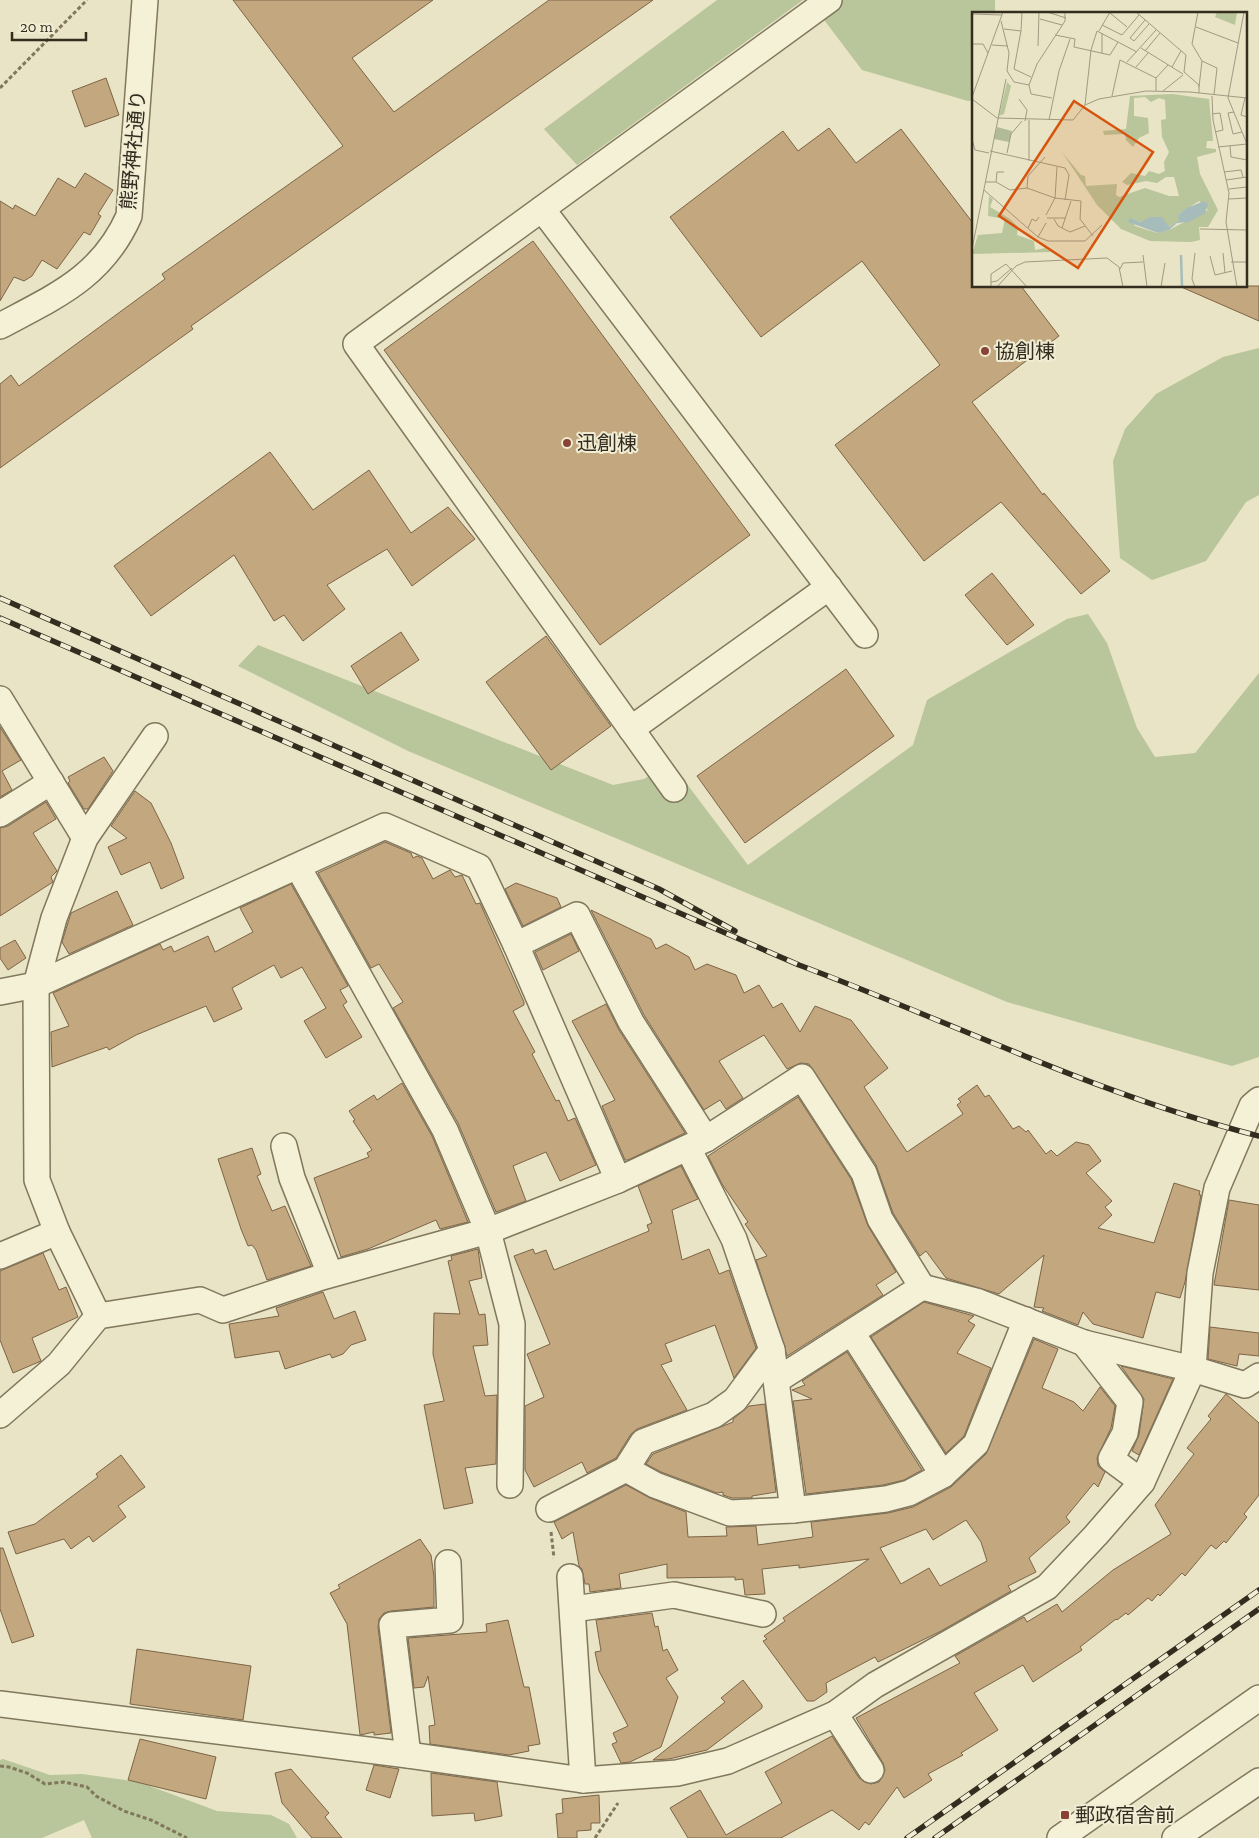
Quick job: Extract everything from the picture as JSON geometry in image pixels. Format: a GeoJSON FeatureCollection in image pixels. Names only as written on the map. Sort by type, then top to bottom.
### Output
{"type":"FeatureCollection","features":[{"type":"Feature","properties":{"kind":"street","name":"熊野神社通り"},"geometry":{"type":"LineString","coordinates":[[0,326],[80,281],[104,258],[120,237],[129,216],[145,0]]}},
{"type":"Feature","properties":{"kind":"street"},"geometry":{"type":"LineString","coordinates":[[674,789],[356,344],[829,0]]}},
{"type":"Feature","properties":{"kind":"street"},"geometry":{"type":"LineString","coordinates":[[542,208],[866,635]]}},
{"type":"Feature","properties":{"kind":"street"},"geometry":{"type":"LineString","coordinates":[[631,729],[829,587]]}},
{"type":"Feature","properties":{"kind":"street"},"geometry":{"type":"LineString","coordinates":[[0,699],[85,838]]}},
{"type":"Feature","properties":{"kind":"street"},"geometry":{"type":"LineString","coordinates":[[98,1316],[57,1232],[36,1180],[36,984],[54,918],[85,838],[155,736]]}},
{"type":"Feature","properties":{"kind":"street"},"geometry":{"type":"LineString","coordinates":[[0,814],[52,782]]}},
{"type":"Feature","properties":{"kind":"street"},"geometry":{"type":"LineString","coordinates":[[0,992],[36,984],[385,826],[479,867],[516,945],[618,1180]]}},
{"type":"Feature","properties":{"kind":"street"},"geometry":{"type":"LineString","coordinates":[[298,867],[445,1130],[488,1231],[512,1324],[510,1486]]}},
{"type":"Feature","properties":{"kind":"street"},"geometry":{"type":"LineString","coordinates":[[516,945],[577,915],[631,1022],[697,1144],[734,1239],[772,1350],[793,1510]]}},
{"type":"Feature","properties":{"kind":"street"},"geometry":{"type":"LineString","coordinates":[[0,1415],[59,1364],[98,1316],[200,1300],[223,1310],[330,1274],[488,1231],[618,1180],[697,1144],[802,1077],[864,1173],[880,1219],[922,1287],[976,1301],[1084,1343],[1246,1385],[1259,1376]]}},
{"type":"Feature","properties":{"kind":"street"},"geometry":{"type":"LineString","coordinates":[[0,1704],[408,1755],[583,1780],[677,1773],[728,1761],[835,1714],[875,1685],[1047,1586],[1096,1535],[1142,1482],[1192,1370],[1200,1273],[1217,1188],[1252,1106],[1259,1100]]}},
{"type":"Feature","properties":{"kind":"street"},"geometry":{"type":"LineString","coordinates":[[284,1146],[292,1178],[330,1274]]}},
{"type":"Feature","properties":{"kind":"street"},"geometry":{"type":"LineString","coordinates":[[0,1256],[57,1232]]}},
{"type":"Feature","properties":{"kind":"street"},"geometry":{"type":"LineString","coordinates":[[777,1380],[922,1287]]}},
{"type":"Feature","properties":{"kind":"street"},"geometry":{"type":"LineString","coordinates":[[626,1469],[655,1485],[730,1513],[793,1510],[886,1499],[909,1493],[943,1475],[976,1444],[1026,1320]]}},
{"type":"Feature","properties":{"kind":"street"},"geometry":{"type":"LineString","coordinates":[[852,1333],[943,1475]]}},
{"type":"Feature","properties":{"kind":"street"},"geometry":{"type":"LineString","coordinates":[[1084,1343],[1130,1402],[1125,1433],[1111,1459],[1142,1482]]}},
{"type":"Feature","properties":{"kind":"street"},"geometry":{"type":"LineString","coordinates":[[549,1509],[626,1469],[643,1442],[714,1415],[735,1400],[772,1350]]}},
{"type":"Feature","properties":{"kind":"street"},"geometry":{"type":"LineString","coordinates":[[408,1755],[392,1625],[450,1620],[448,1562]]}},
{"type":"Feature","properties":{"kind":"street"},"geometry":{"type":"LineString","coordinates":[[570,1576],[583,1780]]}},
{"type":"Feature","properties":{"kind":"street"},"geometry":{"type":"LineString","coordinates":[[572,1609],[674,1595],[763,1614]]}},
{"type":"Feature","properties":{"kind":"street"},"geometry":{"type":"LineString","coordinates":[[1060,1838],[1259,1698]]}},
{"type":"Feature","properties":{"kind":"street"},"geometry":{"type":"LineString","coordinates":[[835,1714],[871,1770]]}},
{"type":"Feature","properties":{"kind":"street"},"geometry":{"type":"LineString","coordinates":[[1175,1838],[1259,1781]]}},
{"type":"Feature","properties":{"kind":"path"},"geometry":{"type":"LineString","coordinates":[[0,88],[88,0]]}},
{"type":"Feature","properties":{"kind":"path"},"geometry":{"type":"LineString","coordinates":[[549,1509],[556,1574],[570,1576]]}},
{"type":"Feature","properties":{"kind":"path"},"geometry":{"type":"LineString","coordinates":[[0,1766],[27,1773],[45,1784],[64,1782],[87,1787],[96,1796],[124,1811],[151,1820],[187,1838]]}},
{"type":"Feature","properties":{"kind":"path"},"geometry":{"type":"LineString","coordinates":[[595,1838],[635,1777]]}},
{"type":"Feature","properties":{"kind":"green space"},"geometry":{"type":"Polygon","coordinates":[[[717,0],[803,0],[577,165],[544,129],[717,0]]]}},
{"type":"Feature","properties":{"kind":"green space"},"geometry":{"type":"Polygon","coordinates":[[[809,0],[995,0],[995,12],[972,12],[972,100],[968,101],[862,70],[809,0]]]}},
{"type":"Feature","properties":{"kind":"green space"},"geometry":{"type":"Polygon","coordinates":[[[1259,348],[1259,495],[1246,502],[1206,561],[1152,580],[1120,558],[1113,461],[1125,429],[1156,394],[1223,357],[1259,348]]]}},
{"type":"Feature","properties":{"kind":"green space"},"geometry":{"type":"Polygon","coordinates":[[[1088,614],[1107,643],[1137,728],[1155,757],[1195,753],[1259,673],[1259,1057],[1232,1066],[1007,1002],[408,751],[238,666],[258,645],[613,785],[644,779],[671,763],[748,865],[913,745],[927,700],[1067,619],[1088,614]]]}},
{"type":"Feature","properties":{"kind":"green space"},"geometry":{"type":"Polygon","coordinates":[[[3,1759],[50,1775],[82,1774],[139,1782],[217,1811],[271,1815],[289,1824],[297,1838],[92,1838],[84,1820],[42,1838],[0,1838],[0,1760],[3,1759]]]}},
{"type":"Feature","properties":{"kind":"building"},"geometry":{"type":"Polygon","coordinates":[[[233,0],[433,0],[352,58],[394,112],[549,0],[653,0],[191,326],[193,329],[0,468],[0,384],[11,375],[19,386],[165,279],[162,274],[343,146],[233,0]]]}},
{"type":"Feature","properties":{"kind":"building"},"geometry":{"type":"Polygon","coordinates":[[[106,78],[119,115],[85,127],[72,91],[106,78]]]}},
{"type":"Feature","properties":{"kind":"building","name":"協創棟"},"geometry":{"type":"Polygon","coordinates":[[[829,128],[856,163],[901,129],[972,222],[972,288],[1023,288],[1059,336],[972,402],[1043,495],[1044,493],[1110,571],[1081,594],[1001,502],[924,561],[835,445],[940,365],[862,261],[761,337],[670,217],[783,131],[798,151],[829,128]]]}},
{"type":"Feature","properties":{"kind":"building"},"geometry":{"type":"Polygon","coordinates":[[[85,173],[113,190],[98,214],[101,216],[90,235],[84,232],[57,269],[42,260],[32,276],[24,281],[14,277],[0,301],[0,201],[13,209],[15,205],[35,216],[58,178],[75,188],[85,173]]]}},
{"type":"Feature","properties":{"kind":"building","name":"迅創棟"},"geometry":{"type":"Polygon","coordinates":[[[533,241],[750,535],[600,645],[384,350],[533,241]]]}},
{"type":"Feature","properties":{"kind":"building"},"geometry":{"type":"Polygon","coordinates":[[[1246,286],[1259,286],[1259,321],[1184,288],[1246,288],[1246,286]]]}},
{"type":"Feature","properties":{"kind":"building"},"geometry":{"type":"Polygon","coordinates":[[[270,452],[313,510],[369,470],[411,533],[448,507],[475,539],[412,586],[387,549],[327,585],[345,609],[303,641],[284,615],[274,621],[234,555],[151,616],[114,566],[270,452]]]}},
{"type":"Feature","properties":{"kind":"building"},"geometry":{"type":"Polygon","coordinates":[[[992,573],[1034,625],[1007,645],[965,595],[992,573]]]}},
{"type":"Feature","properties":{"kind":"building"},"geometry":{"type":"Polygon","coordinates":[[[401,632],[419,660],[368,694],[351,666],[401,632]]]}},
{"type":"Feature","properties":{"kind":"building"},"geometry":{"type":"Polygon","coordinates":[[[546,636],[611,726],[551,770],[486,682],[546,636]]]}},
{"type":"Feature","properties":{"kind":"building"},"geometry":{"type":"Polygon","coordinates":[[[846,669],[894,736],[745,843],[697,776],[846,669]]]}},
{"type":"Feature","properties":{"kind":"building"},"geometry":{"type":"Polygon","coordinates":[[[0,727],[21,760],[2,771],[12,790],[0,797],[0,727]]]}},
{"type":"Feature","properties":{"kind":"building"},"geometry":{"type":"Polygon","coordinates":[[[104,757],[113,771],[88,809],[84,809],[68,783],[70,781],[68,777],[104,757]]]}},
{"type":"Feature","properties":{"kind":"building"},"geometry":{"type":"Polygon","coordinates":[[[135,791],[151,803],[171,843],[184,878],[161,889],[150,862],[121,875],[108,847],[127,838],[111,826],[135,791]]]}},
{"type":"Feature","properties":{"kind":"building"},"geometry":{"type":"Polygon","coordinates":[[[46,802],[56,819],[33,833],[57,871],[51,877],[53,882],[0,916],[0,828],[8,826],[46,802]]]}},
{"type":"Feature","properties":{"kind":"building"},"geometry":{"type":"Polygon","coordinates":[[[385,842],[411,853],[413,858],[417,856],[422,858],[433,879],[450,870],[455,877],[462,875],[476,904],[480,903],[524,1002],[524,1005],[513,1011],[535,1052],[532,1054],[556,1101],[559,1100],[568,1121],[575,1118],[596,1165],[560,1181],[546,1152],[513,1166],[526,1201],[496,1212],[458,1123],[393,1008],[403,1002],[379,964],[371,968],[318,873],[385,842]]]}},
{"type":"Feature","properties":{"kind":"building"},"geometry":{"type":"Polygon","coordinates":[[[516,883],[557,898],[561,907],[523,926],[505,889],[516,883]]]}},
{"type":"Feature","properties":{"kind":"building"},"geometry":{"type":"Polygon","coordinates":[[[291,884],[348,986],[340,990],[347,1002],[343,1005],[362,1037],[326,1058],[304,1021],[326,1008],[302,967],[281,978],[274,965],[232,988],[242,1009],[214,1022],[206,1006],[136,1035],[109,1050],[107,1047],[52,1067],[51,1032],[69,1026],[53,993],[160,944],[163,950],[171,946],[174,952],[208,936],[215,952],[253,932],[240,908],[291,884]]]}},
{"type":"Feature","properties":{"kind":"building"},"geometry":{"type":"Polygon","coordinates":[[[117,891],[133,925],[69,954],[62,942],[71,913],[117,891]]]}},
{"type":"Feature","properties":{"kind":"building"},"geometry":{"type":"Polygon","coordinates":[[[591,910],[651,939],[656,949],[666,944],[689,957],[695,970],[707,964],[736,975],[744,993],[759,985],[773,1008],[782,1003],[800,1032],[815,1006],[851,1020],[888,1068],[864,1087],[907,1152],[963,1114],[957,1105],[961,1102],[958,1099],[977,1085],[985,1097],[989,1095],[1013,1129],[1019,1126],[1026,1132],[1028,1130],[1046,1154],[1051,1150],[1057,1156],[1076,1142],[1089,1145],[1101,1161],[1086,1173],[1112,1201],[1105,1207],[1112,1215],[1098,1228],[1154,1243],[1174,1183],[1200,1191],[1199,1195],[1201,1195],[1185,1282],[1180,1298],[1156,1292],[1143,1338],[1093,1324],[1083,1312],[1078,1325],[1042,1311],[1044,1308],[1034,1307],[1044,1255],[999,1294],[946,1278],[926,1251],[920,1256],[893,1213],[876,1165],[809,1064],[801,1063],[787,1069],[764,1035],[719,1061],[743,1098],[726,1109],[720,1100],[704,1110],[644,1015],[591,910]]]}},
{"type":"Feature","properties":{"kind":"building"},"geometry":{"type":"Polygon","coordinates":[[[571,934],[579,951],[543,970],[535,952],[571,934]]]}},
{"type":"Feature","properties":{"kind":"building"},"geometry":{"type":"Polygon","coordinates":[[[15,940],[26,958],[8,970],[0,958],[0,948],[15,940]]]}},
{"type":"Feature","properties":{"kind":"building"},"geometry":{"type":"Polygon","coordinates":[[[606,1004],[619,1030],[685,1133],[628,1160],[625,1160],[602,1106],[615,1100],[572,1021],[606,1004]]]}},
{"type":"Feature","properties":{"kind":"building"},"geometry":{"type":"Polygon","coordinates":[[[402,1083],[432,1136],[468,1222],[440,1229],[436,1220],[368,1249],[341,1257],[314,1178],[369,1157],[367,1153],[372,1150],[353,1121],[355,1120],[349,1111],[374,1095],[377,1100],[402,1083]]]}},
{"type":"Feature","properties":{"kind":"building"},"geometry":{"type":"Polygon","coordinates":[[[798,1097],[851,1179],[868,1226],[896,1272],[876,1285],[883,1295],[787,1356],[756,1260],[767,1256],[745,1224],[748,1222],[722,1184],[708,1156],[798,1097]]]}},
{"type":"Feature","properties":{"kind":"building"},"geometry":{"type":"Polygon","coordinates":[[[252,1148],[261,1174],[257,1176],[272,1211],[285,1206],[311,1266],[267,1280],[256,1250],[252,1245],[248,1246],[241,1229],[218,1159],[252,1148]]]}},
{"type":"Feature","properties":{"kind":"building"},"geometry":{"type":"Polygon","coordinates":[[[681,1166],[698,1199],[672,1210],[682,1260],[709,1249],[719,1274],[729,1270],[756,1348],[734,1378],[715,1325],[665,1344],[672,1361],[661,1365],[687,1410],[637,1429],[631,1434],[616,1458],[587,1473],[582,1462],[534,1487],[525,1470],[525,1406],[544,1397],[527,1354],[550,1344],[514,1256],[533,1249],[535,1254],[546,1250],[554,1270],[649,1231],[647,1225],[652,1223],[638,1186],[681,1166]]]}},
{"type":"Feature","properties":{"kind":"building"},"geometry":{"type":"Polygon","coordinates":[[[1229,1200],[1259,1205],[1259,1290],[1214,1285],[1229,1200]]]}},
{"type":"Feature","properties":{"kind":"building"},"geometry":{"type":"Polygon","coordinates":[[[478,1249],[482,1278],[469,1281],[479,1315],[485,1314],[488,1345],[473,1346],[485,1396],[497,1395],[496,1464],[465,1468],[473,1503],[444,1509],[424,1405],[444,1401],[433,1354],[434,1313],[460,1314],[448,1261],[452,1260],[451,1256],[478,1249]]]}},
{"type":"Feature","properties":{"kind":"building"},"geometry":{"type":"Polygon","coordinates":[[[43,1253],[59,1290],[66,1287],[78,1317],[32,1338],[41,1361],[13,1373],[0,1340],[0,1271],[43,1253]]]}},
{"type":"Feature","properties":{"kind":"building"},"geometry":{"type":"Polygon","coordinates":[[[323,1292],[334,1319],[355,1311],[366,1340],[351,1345],[343,1354],[332,1358],[330,1354],[285,1369],[279,1351],[235,1358],[229,1324],[279,1316],[276,1308],[323,1292]]]}},
{"type":"Feature","properties":{"kind":"building"},"geometry":{"type":"Polygon","coordinates":[[[924,1302],[974,1316],[968,1321],[975,1325],[957,1353],[991,1368],[964,1436],[946,1453],[871,1337],[924,1302]]]}},
{"type":"Feature","properties":{"kind":"building"},"geometry":{"type":"Polygon","coordinates":[[[1210,1327],[1259,1333],[1259,1356],[1239,1354],[1237,1366],[1208,1359],[1210,1327]]]}},
{"type":"Feature","properties":{"kind":"building"},"geometry":{"type":"Polygon","coordinates":[[[1034,1339],[1058,1349],[1042,1388],[1074,1402],[1083,1411],[1100,1387],[1115,1406],[1111,1428],[1097,1458],[1098,1466],[1105,1472],[1098,1487],[1094,1483],[1066,1517],[1070,1522],[1029,1558],[1036,1572],[1008,1586],[1011,1591],[941,1631],[878,1662],[875,1657],[826,1683],[827,1692],[814,1701],[807,1701],[763,1641],[767,1639],[764,1636],[785,1621],[783,1618],[869,1559],[799,1568],[799,1565],[762,1569],[765,1594],[745,1595],[743,1579],[735,1580],[735,1577],[667,1578],[667,1564],[619,1574],[621,1588],[590,1592],[589,1584],[585,1584],[582,1569],[579,1566],[573,1532],[562,1539],[554,1522],[626,1485],[650,1498],[686,1512],[688,1537],[727,1536],[726,1527],[756,1526],[758,1545],[813,1537],[811,1522],[888,1513],[913,1507],[951,1487],[986,1454],[1034,1339]],[[966,1520],[933,1540],[926,1529],[880,1548],[901,1584],[929,1568],[940,1586],[987,1561],[981,1542],[966,1520]]]}},
{"type":"Feature","properties":{"kind":"building"},"geometry":{"type":"Polygon","coordinates":[[[847,1352],[922,1470],[904,1480],[883,1485],[806,1494],[793,1401],[812,1399],[792,1390],[805,1385],[802,1381],[847,1352]]]}},
{"type":"Feature","properties":{"kind":"building"},"geometry":{"type":"Polygon","coordinates":[[[1121,1366],[1173,1379],[1139,1455],[1132,1451],[1139,1435],[1144,1399],[1121,1366]]]}},
{"type":"Feature","properties":{"kind":"building"},"geometry":{"type":"Polygon","coordinates":[[[1226,1394],[1259,1423],[1259,1495],[1244,1514],[1247,1517],[1226,1543],[1224,1541],[1216,1549],[1211,1545],[1185,1576],[1182,1573],[1160,1596],[1158,1594],[1152,1601],[1148,1598],[1128,1615],[1126,1613],[1116,1619],[1080,1647],[1082,1650],[1033,1682],[1023,1665],[974,1693],[998,1730],[961,1753],[963,1755],[928,1774],[932,1780],[904,1798],[897,1787],[869,1825],[865,1822],[859,1830],[832,1810],[781,1838],[688,1838],[670,1808],[700,1790],[726,1835],[782,1803],[765,1772],[832,1736],[859,1778],[871,1784],[879,1782],[885,1770],[883,1763],[856,1718],[960,1663],[955,1656],[1024,1617],[1027,1622],[1057,1604],[1062,1612],[1113,1570],[1171,1534],[1155,1505],[1194,1454],[1187,1448],[1211,1419],[1208,1416],[1226,1394]]]}},
{"type":"Feature","properties":{"kind":"building"},"geometry":{"type":"Polygon","coordinates":[[[765,1404],[776,1492],[752,1496],[752,1498],[732,1498],[723,1495],[723,1492],[717,1493],[661,1472],[646,1464],[653,1454],[733,1422],[733,1419],[749,1406],[765,1404]]]}},
{"type":"Feature","properties":{"kind":"building"},"geometry":{"type":"Polygon","coordinates":[[[121,1455],[145,1487],[118,1506],[126,1517],[93,1542],[89,1536],[71,1549],[64,1539],[16,1554],[8,1532],[35,1524],[98,1477],[96,1474],[121,1455]]]}},
{"type":"Feature","properties":{"kind":"building"},"geometry":{"type":"Polygon","coordinates":[[[420,1539],[431,1555],[434,1577],[434,1607],[391,1611],[384,1613],[379,1619],[378,1627],[391,1733],[374,1735],[374,1732],[360,1735],[347,1624],[330,1593],[340,1588],[338,1585],[420,1539]]]}},
{"type":"Feature","properties":{"kind":"building"},"geometry":{"type":"Polygon","coordinates":[[[0,1548],[3,1548],[34,1636],[12,1643],[0,1609],[0,1548]]]}},
{"type":"Feature","properties":{"kind":"building"},"geometry":{"type":"Polygon","coordinates":[[[652,1613],[655,1627],[658,1626],[663,1651],[667,1649],[678,1670],[666,1678],[678,1697],[661,1747],[630,1762],[621,1763],[612,1744],[617,1742],[613,1733],[628,1726],[599,1671],[595,1652],[601,1651],[596,1620],[652,1613]]]}},
{"type":"Feature","properties":{"kind":"building"},"geometry":{"type":"Polygon","coordinates":[[[508,1620],[524,1687],[529,1687],[540,1744],[528,1746],[529,1751],[509,1755],[430,1744],[429,1726],[435,1725],[428,1676],[424,1687],[414,1688],[408,1638],[487,1632],[486,1624],[508,1620]]]}},
{"type":"Feature","properties":{"kind":"building"},"geometry":{"type":"Polygon","coordinates":[[[137,1649],[251,1666],[243,1720],[130,1704],[137,1649]]]}},
{"type":"Feature","properties":{"kind":"building"},"geometry":{"type":"Polygon","coordinates":[[[743,1680],[762,1705],[762,1708],[707,1750],[669,1759],[653,1760],[725,1702],[721,1698],[743,1680]]]}},
{"type":"Feature","properties":{"kind":"building"},"geometry":{"type":"Polygon","coordinates":[[[140,1739],[216,1757],[206,1799],[128,1780],[140,1739]]]}},
{"type":"Feature","properties":{"kind":"building"},"geometry":{"type":"Polygon","coordinates":[[[374,1765],[399,1769],[390,1798],[366,1790],[374,1765]]]}},
{"type":"Feature","properties":{"kind":"building"},"geometry":{"type":"Polygon","coordinates":[[[291,1769],[329,1813],[325,1817],[342,1838],[312,1838],[282,1803],[275,1773],[291,1769]]]}},
{"type":"Feature","properties":{"kind":"building"},"geometry":{"type":"Polygon","coordinates":[[[431,1773],[497,1782],[502,1816],[475,1821],[474,1813],[432,1816],[431,1773]]]}},
{"type":"Feature","properties":{"kind":"building"},"geometry":{"type":"Polygon","coordinates":[[[599,1795],[600,1823],[591,1823],[591,1830],[577,1831],[577,1838],[558,1838],[556,1814],[563,1813],[562,1799],[599,1795]]]}},
{"type":"Feature","properties":{"kind":"railway"},"geometry":{"type":"LineString","coordinates":[[0,598],[659,889],[735,931]]}},
{"type":"Feature","properties":{"kind":"railway"},"geometry":{"type":"LineString","coordinates":[[0,618],[799,965],[1084,1079],[1200,1120],[1259,1136]]}},
{"type":"Feature","properties":{"kind":"railway"},"geometry":{"type":"LineString","coordinates":[[907,1838],[1259,1590]]}},
{"type":"Feature","properties":{"kind":"railway"},"geometry":{"type":"LineString","coordinates":[[935,1838],[1259,1609]]}},
{"type":"Feature","properties":{"kind":"place","name":"協創棟"},"geometry":{"type":"Point","coordinates":[985,351]}},
{"type":"Feature","properties":{"kind":"place","name":"迅創棟"},"geometry":{"type":"Point","coordinates":[567,443]}},
{"type":"Feature","properties":{"kind":"place","name":"郵政宿舎前"},"geometry":{"type":"Point","coordinates":[1065,1815]}}]}
